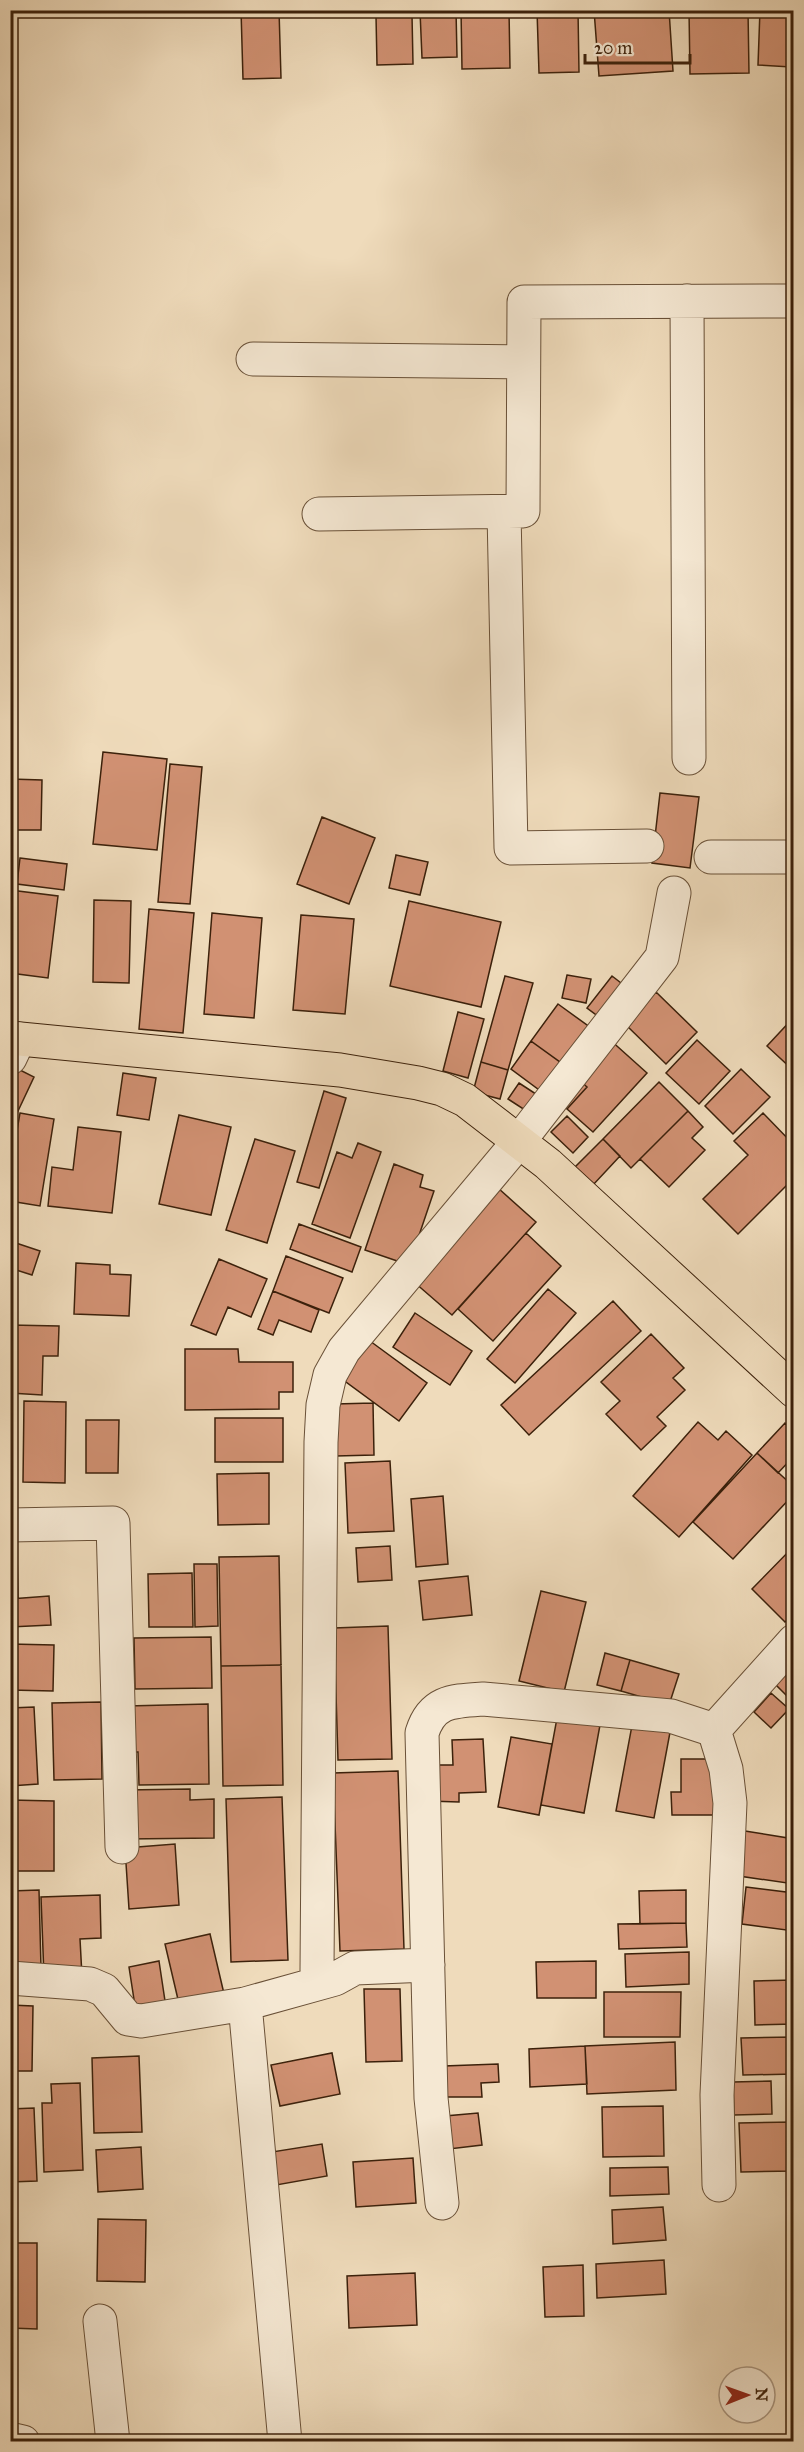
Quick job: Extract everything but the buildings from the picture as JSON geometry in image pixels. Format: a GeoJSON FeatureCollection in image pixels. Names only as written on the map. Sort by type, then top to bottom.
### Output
{"type":"FeatureCollection","features":[{"type":"Feature","properties":{"kind":"main road"},"geometry":{"type":"LineString","coordinates":[[13,1045],[340,1070],[442,1089],[465,1100],[520,1140],[794,1391]]}},
{"type":"Feature","properties":{"kind":"street"},"geometry":{"type":"LineString","coordinates":[[687,301],[689,758]]}},
{"type":"Feature","properties":{"kind":"street"},"geometry":{"type":"LineString","coordinates":[[319,514],[523,511],[524,302],[794,301]]}},
{"type":"Feature","properties":{"kind":"street"},"geometry":{"type":"LineString","coordinates":[[253,359],[524,362]]}},
{"type":"Feature","properties":{"kind":"street"},"geometry":{"type":"LineString","coordinates":[[504,512],[511,848],[647,846]]}},
{"type":"Feature","properties":{"kind":"street"},"geometry":{"type":"LineString","coordinates":[[711,857],[794,858]]}},
{"type":"Feature","properties":{"kind":"street"},"geometry":{"type":"LineString","coordinates":[[317,1970],[321,1442],[323,1405],[330,1375],[344,1350],[520,1140],[662,957],[674,892]]}},
{"type":"Feature","properties":{"kind":"street"},"geometry":{"type":"LineString","coordinates":[[10,1525],[113,1523],[122,1847]]}},
{"type":"Feature","properties":{"kind":"street"},"geometry":{"type":"LineString","coordinates":[[714,1730],[794,1641]]}},
{"type":"Feature","properties":{"kind":"street"},"geometry":{"type":"LineString","coordinates":[[442,2203],[431,2098],[422,1733],[426,1720],[433,1710],[455,1700],[483,1699],[670,1716],[714,1730]]}},
{"type":"Feature","properties":{"kind":"street"},"geometry":{"type":"LineString","coordinates":[[714,1730],[726,1769],[730,1803],[717,2095],[719,2184]]}},
{"type":"Feature","properties":{"kind":"street"},"geometry":{"type":"LineString","coordinates":[[10,1978],[90,1984],[104,1990],[128,2019],[141,2021],[245,2004],[335,1979],[355,1968],[428,1965]]}},
{"type":"Feature","properties":{"kind":"street"},"geometry":{"type":"LineString","coordinates":[[245,2004],[285,2442]]}},
{"type":"Feature","properties":{"kind":"street"},"geometry":{"type":"LineString","coordinates":[[100,2321],[113,2442]]}},
{"type":"Feature","properties":{"kind":"street"},"geometry":{"type":"LineString","coordinates":[[10,2439],[23,2442]]}}]}
